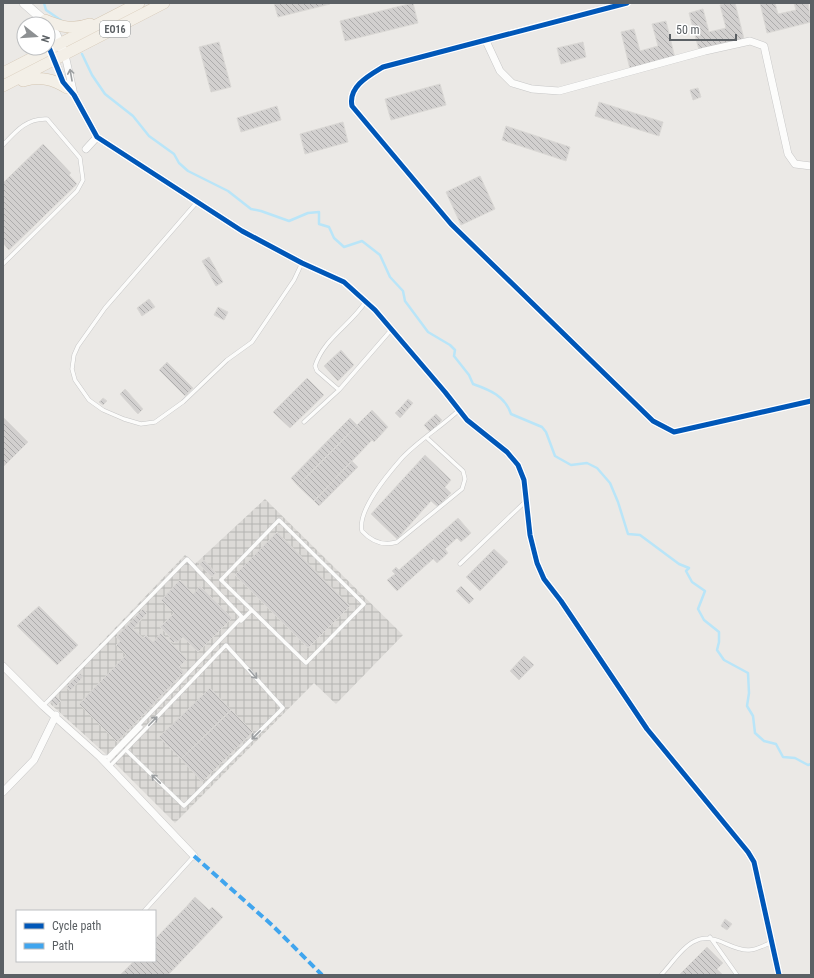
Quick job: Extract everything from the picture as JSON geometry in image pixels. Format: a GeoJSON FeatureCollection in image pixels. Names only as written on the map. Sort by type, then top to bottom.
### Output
{"type":"FeatureCollection","features":[{"type":"Feature","properties":{"kind":"main road","name":"ΕΟ16"},"geometry":{"type":"LineString","coordinates":[[56,45],[139,3]]}},
{"type":"Feature","properties":{"kind":"main road","name":"ΕΟ16"},"geometry":{"type":"LineString","coordinates":[[3,86],[65,56],[164,3]]}},
{"type":"Feature","properties":{"kind":"main road"},"geometry":{"type":"LineString","coordinates":[[56,25],[72,28],[80,27],[118,14]]}},
{"type":"Feature","properties":{"kind":"main road","name":"ΕΟ16"},"geometry":{"type":"LineString","coordinates":[[3,74],[34,56]]}},
{"type":"Feature","properties":{"kind":"main road"},"geometry":{"type":"LineString","coordinates":[[3,86],[31,78],[41,78],[57,82],[71,92]]}},
{"type":"Feature","properties":{"kind":"street"},"geometry":{"type":"LineString","coordinates":[[24,3],[38,16]]}},
{"type":"Feature","properties":{"kind":"street"},"geometry":{"type":"LineString","coordinates":[[627,3],[383,67],[369,75],[353,91],[350,98],[352,106],[451,224],[653,421],[674,432],[811,401]]}},
{"type":"Feature","properties":{"kind":"street"},"geometry":{"type":"LineString","coordinates":[[56,38],[65,56],[71,75],[71,92]]}},
{"type":"Feature","properties":{"kind":"street"},"geometry":{"type":"LineString","coordinates":[[486,41],[500,71],[512,83],[532,89],[559,91],[705,51],[750,41],[757,42],[764,46],[788,154],[795,164],[811,166]]}},
{"type":"Feature","properties":{"kind":"street"},"geometry":{"type":"LineString","coordinates":[[52,56],[97,137],[242,231],[302,263],[344,282],[367,300],[459,410],[487,438],[507,452],[518,465],[524,480],[530,535],[537,562],[544,579],[561,601],[647,729],[748,852],[758,873],[779,975]]}},
{"type":"Feature","properties":{"kind":"street"},"geometry":{"type":"LineString","coordinates":[[86,150],[97,137]]}},
{"type":"Feature","properties":{"kind":"street"},"geometry":{"type":"LineString","coordinates":[[3,666],[43,706],[56,715],[105,763],[194,856]]}},
{"type":"Feature","properties":{"kind":"street"},"geometry":{"type":"LineString","coordinates":[[3,792],[34,760],[56,715]]}},
{"type":"Feature","properties":{"kind":"lane"},"geometry":{"type":"LineString","coordinates":[[3,145],[26,122],[38,118],[47,119],[80,158],[83,180],[77,191],[3,264]]}},
{"type":"Feature","properties":{"kind":"lane"},"geometry":{"type":"LineString","coordinates":[[80,158],[86,150]]}},
{"type":"Feature","properties":{"kind":"lane"},"geometry":{"type":"LineString","coordinates":[[198,202],[105,308],[85,334],[76,350],[72,369],[75,380],[89,400],[103,410],[124,420],[141,424],[155,422],[183,402],[227,360],[252,342],[290,286],[302,263]]}},
{"type":"Feature","properties":{"kind":"lane"},"geometry":{"type":"LineString","coordinates":[[339,390],[317,371],[315,366],[325,346],[358,312],[367,300]]}},
{"type":"Feature","properties":{"kind":"lane"},"geometry":{"type":"LineString","coordinates":[[304,422],[339,390],[391,330]]}},
{"type":"Feature","properties":{"kind":"lane"},"geometry":{"type":"LineString","coordinates":[[426,437],[463,471],[464,479],[462,489],[397,542],[387,545],[376,541],[362,532],[360,525],[367,504],[402,458],[426,437],[459,410]]}},
{"type":"Feature","properties":{"kind":"lane"},"geometry":{"type":"LineString","coordinates":[[460,564],[527,500]]}},
{"type":"Feature","properties":{"kind":"lane"},"geometry":{"type":"LineString","coordinates":[[279,520],[364,604],[306,664],[252,610],[221,580],[279,520]]}},
{"type":"Feature","properties":{"kind":"lane"},"geometry":{"type":"LineString","coordinates":[[43,706],[187,559],[242,617],[108,756],[105,763]]}},
{"type":"Feature","properties":{"kind":"lane"},"geometry":{"type":"LineString","coordinates":[[105,763],[252,610]]}},
{"type":"Feature","properties":{"kind":"lane"},"geometry":{"type":"LineString","coordinates":[[105,763],[126,750],[226,645],[283,708],[184,806],[126,750]]}},
{"type":"Feature","properties":{"kind":"lane"},"geometry":{"type":"LineString","coordinates":[[145,910],[194,856]]}},
{"type":"Feature","properties":{"kind":"lane"},"geometry":{"type":"LineString","coordinates":[[661,975],[692,942],[710,938],[739,949],[750,951],[772,942]]}},
{"type":"Feature","properties":{"kind":"lane"},"geometry":{"type":"LineString","coordinates":[[710,938],[737,975]]}},
{"type":"Feature","properties":{"kind":"shaded area"},"geometry":{"type":"Polygon","coordinates":[[[265,499],[403,635],[336,704],[314,683],[175,823],[108,756],[46,700],[185,555],[195,564],[265,499]]]}},
{"type":"Feature","properties":{"kind":"building"},"geometry":{"type":"Polygon","coordinates":[[[274,3],[330,3],[330,4],[278,17],[274,3]]]}},
{"type":"Feature","properties":{"kind":"building"},"geometry":{"type":"Polygon","coordinates":[[[413,3],[418,23],[345,41],[340,21],[413,3]]]}},
{"type":"Feature","properties":{"kind":"building"},"geometry":{"type":"Polygon","coordinates":[[[735,3],[744,39],[699,50],[689,13],[703,9],[709,32],[726,28],[720,5],[735,3]]]}},
{"type":"Feature","properties":{"kind":"building"},"geometry":{"type":"Polygon","coordinates":[[[760,3],[775,3],[778,14],[796,10],[794,3],[808,3],[811,22],[767,33],[760,3]]]}},
{"type":"Feature","properties":{"kind":"building"},"geometry":{"type":"Polygon","coordinates":[[[666,21],[675,58],[630,69],[621,32],[634,29],[640,51],[658,46],[652,24],[666,21]]]}},
{"type":"Feature","properties":{"kind":"building"},"geometry":{"type":"Polygon","coordinates":[[[219,42],[231,87],[211,92],[199,47],[219,42]]]}},
{"type":"Feature","properties":{"kind":"building"},"geometry":{"type":"Polygon","coordinates":[[[583,42],[586,57],[561,64],[557,48],[583,42]]]}},
{"type":"Feature","properties":{"kind":"building"},"geometry":{"type":"Polygon","coordinates":[[[440,84],[446,105],[391,120],[385,99],[440,84]]]}},
{"type":"Feature","properties":{"kind":"building"},"geometry":{"type":"Polygon","coordinates":[[[698,88],[701,97],[693,100],[690,90],[698,88]]]}},
{"type":"Feature","properties":{"kind":"building"},"geometry":{"type":"Polygon","coordinates":[[[599,102],[663,122],[659,136],[595,116],[599,102]]]}},
{"type":"Feature","properties":{"kind":"building"},"geometry":{"type":"Polygon","coordinates":[[[277,106],[281,120],[241,132],[237,118],[277,106]]]}},
{"type":"Feature","properties":{"kind":"building"},"geometry":{"type":"Polygon","coordinates":[[[343,122],[348,142],[305,154],[300,134],[343,122]]]}},
{"type":"Feature","properties":{"kind":"building"},"geometry":{"type":"Polygon","coordinates":[[[506,126],[570,147],[566,161],[502,140],[506,126]]]}},
{"type":"Feature","properties":{"kind":"building"},"geometry":{"type":"Polygon","coordinates":[[[43,144],[71,173],[69,175],[77,184],[9,250],[3,243],[3,183],[43,144]]]}},
{"type":"Feature","properties":{"kind":"building"},"geometry":{"type":"Polygon","coordinates":[[[480,176],[495,209],[461,225],[446,192],[480,176]]]}},
{"type":"Feature","properties":{"kind":"building"},"geometry":{"type":"Polygon","coordinates":[[[209,257],[223,282],[216,286],[202,261],[209,257]]]}},
{"type":"Feature","properties":{"kind":"building"},"geometry":{"type":"Polygon","coordinates":[[[149,299],[155,307],[142,316],[137,308],[149,299]]]}},
{"type":"Feature","properties":{"kind":"building"},"geometry":{"type":"Polygon","coordinates":[[[218,307],[228,312],[224,320],[214,315],[218,307]]]}},
{"type":"Feature","properties":{"kind":"building"},"geometry":{"type":"Polygon","coordinates":[[[341,350],[354,365],[338,381],[324,366],[341,350]]]}},
{"type":"Feature","properties":{"kind":"building"},"geometry":{"type":"Polygon","coordinates":[[[167,362],[193,388],[185,396],[159,370],[167,362]]]}},
{"type":"Feature","properties":{"kind":"building"},"geometry":{"type":"Polygon","coordinates":[[[307,378],[324,395],[290,428],[273,412],[307,378]]]}},
{"type":"Feature","properties":{"kind":"building"},"geometry":{"type":"Polygon","coordinates":[[[125,389],[143,409],[138,414],[120,394],[125,389]]]}},
{"type":"Feature","properties":{"kind":"building"},"geometry":{"type":"Polygon","coordinates":[[[103,398],[107,401],[103,405],[99,402],[103,398]]]}},
{"type":"Feature","properties":{"kind":"building"},"geometry":{"type":"Polygon","coordinates":[[[408,399],[413,403],[407,410],[402,406],[408,399]]]}},
{"type":"Feature","properties":{"kind":"building"},"geometry":{"type":"Polygon","coordinates":[[[402,406],[407,410],[400,418],[395,413],[402,406]]]}},
{"type":"Feature","properties":{"kind":"building"},"geometry":{"type":"Polygon","coordinates":[[[372,410],[388,427],[374,442],[357,425],[372,410]]]}},
{"type":"Feature","properties":{"kind":"building"},"geometry":{"type":"Polygon","coordinates":[[[436,414],[442,420],[430,432],[424,425],[436,414]]]}},
{"type":"Feature","properties":{"kind":"building"},"geometry":{"type":"Polygon","coordinates":[[[3,417],[28,442],[3,467],[3,417]]]}},
{"type":"Feature","properties":{"kind":"building"},"geometry":{"type":"Polygon","coordinates":[[[350,418],[357,425],[298,486],[291,478],[350,418]]]}},
{"type":"Feature","properties":{"kind":"building"},"geometry":{"type":"Polygon","coordinates":[[[357,425],[372,440],[314,501],[298,486],[357,425]]]}},
{"type":"Feature","properties":{"kind":"building"},"geometry":{"type":"Polygon","coordinates":[[[425,455],[451,480],[445,487],[451,493],[438,507],[431,501],[397,539],[371,514],[425,455]]]}},
{"type":"Feature","properties":{"kind":"building"},"geometry":{"type":"Polygon","coordinates":[[[352,461],[358,467],[319,506],[314,501],[352,461]]]}},
{"type":"Feature","properties":{"kind":"building"},"geometry":{"type":"Polygon","coordinates":[[[458,518],[471,533],[461,542],[457,538],[445,549],[448,553],[437,563],[433,559],[397,591],[387,580],[395,574],[392,571],[396,567],[399,570],[458,518]]]}},
{"type":"Feature","properties":{"kind":"building"},"geometry":{"type":"Polygon","coordinates":[[[277,532],[350,606],[308,648],[235,575],[277,532]]]}},
{"type":"Feature","properties":{"kind":"building"},"geometry":{"type":"Polygon","coordinates":[[[494,549],[508,562],[480,591],[466,577],[494,549]]]}},
{"type":"Feature","properties":{"kind":"building"},"geometry":{"type":"Polygon","coordinates":[[[204,560],[216,573],[212,577],[199,564],[204,560]]]}},
{"type":"Feature","properties":{"kind":"building"},"geometry":{"type":"Polygon","coordinates":[[[180,580],[193,594],[200,586],[232,618],[198,652],[183,637],[176,643],[175,641],[173,643],[168,638],[170,637],[160,627],[174,613],[161,600],[180,580]]]}},
{"type":"Feature","properties":{"kind":"building"},"geometry":{"type":"Polygon","coordinates":[[[461,586],[474,599],[469,604],[456,591],[461,586]]]}},
{"type":"Feature","properties":{"kind":"building"},"geometry":{"type":"Polygon","coordinates":[[[39,606],[78,645],[57,665],[17,626],[39,606]]]}},
{"type":"Feature","properties":{"kind":"building"},"geometry":{"type":"Polygon","coordinates":[[[143,609],[147,613],[133,629],[143,638],[146,635],[153,642],[161,633],[187,659],[179,667],[184,672],[117,742],[79,704],[126,655],[116,645],[120,641],[116,637],[143,609]]]}},
{"type":"Feature","properties":{"kind":"building"},"geometry":{"type":"Polygon","coordinates":[[[524,656],[534,665],[519,680],[510,671],[524,656]]]}},
{"type":"Feature","properties":{"kind":"building"},"geometry":{"type":"Polygon","coordinates":[[[80,673],[83,677],[70,691],[66,687],[80,673]]]}},
{"type":"Feature","properties":{"kind":"building"},"geometry":{"type":"Polygon","coordinates":[[[210,688],[231,710],[181,759],[159,737],[210,688]]]}},
{"type":"Feature","properties":{"kind":"building"},"geometry":{"type":"Polygon","coordinates":[[[55,695],[61,701],[56,706],[50,701],[55,695]]]}},
{"type":"Feature","properties":{"kind":"building"},"geometry":{"type":"Polygon","coordinates":[[[231,710],[253,732],[202,782],[181,759],[231,710]]]}},
{"type":"Feature","properties":{"kind":"building"},"geometry":{"type":"Polygon","coordinates":[[[195,897],[209,910],[212,907],[223,917],[210,931],[186,907],[195,897]]]}},
{"type":"Feature","properties":{"kind":"building"},"geometry":{"type":"Polygon","coordinates":[[[186,907],[210,931],[168,975],[120,975],[133,962],[156,962],[156,938],[186,907]]]}},
{"type":"Feature","properties":{"kind":"building"},"geometry":{"type":"Polygon","coordinates":[[[725,919],[732,924],[727,930],[721,926],[725,919]]]}},
{"type":"Feature","properties":{"kind":"building"},"geometry":{"type":"Polygon","coordinates":[[[707,947],[723,963],[717,969],[723,975],[679,975],[707,947]]]}},
{"type":"Feature","properties":{"kind":"waterway"},"geometry":{"type":"LineString","coordinates":[[44,3],[46,10],[62,21]]}},
{"type":"Feature","properties":{"kind":"waterway"},"geometry":{"type":"LineString","coordinates":[[82,54],[92,75],[105,94],[133,116],[149,136],[174,154],[179,163],[188,171],[228,191],[251,209],[289,221],[308,213],[319,212],[319,224],[329,227],[334,238],[344,247],[362,241],[380,255],[390,277],[403,291],[405,301],[428,332],[450,345],[455,350],[454,356],[469,375],[473,384],[496,394],[505,403],[511,414],[542,427],[546,432],[555,456],[571,465],[587,463],[597,468],[610,483],[618,502],[628,534],[640,535],[679,564],[689,568],[686,571],[692,582],[705,591],[698,609],[704,620],[719,632],[717,650],[724,660],[748,673],[749,693],[747,706],[753,716],[755,733],[764,741],[776,744],[783,757],[795,758],[808,765],[811,764]]}},
{"type":"Feature","properties":{"kind":"marked path"},"geometry":{"type":"LineString","coordinates":[[194,856],[272,925],[322,975]]}},
{"type":"Feature","properties":{"kind":"cycle path"},"geometry":{"type":"LineString","coordinates":[[627,3],[383,67],[371,74],[356,88],[353,93],[352,106],[451,224],[653,421],[674,432],[811,401]]}},
{"type":"Feature","properties":{"kind":"cycle path"},"geometry":{"type":"LineString","coordinates":[[52,56],[63,82],[74,95],[97,137],[242,231],[302,263],[344,282],[375,310],[467,420],[507,452],[518,465],[524,480],[530,535],[537,563],[544,579],[561,601],[647,729],[748,852],[754,862],[779,975]]}}]}
